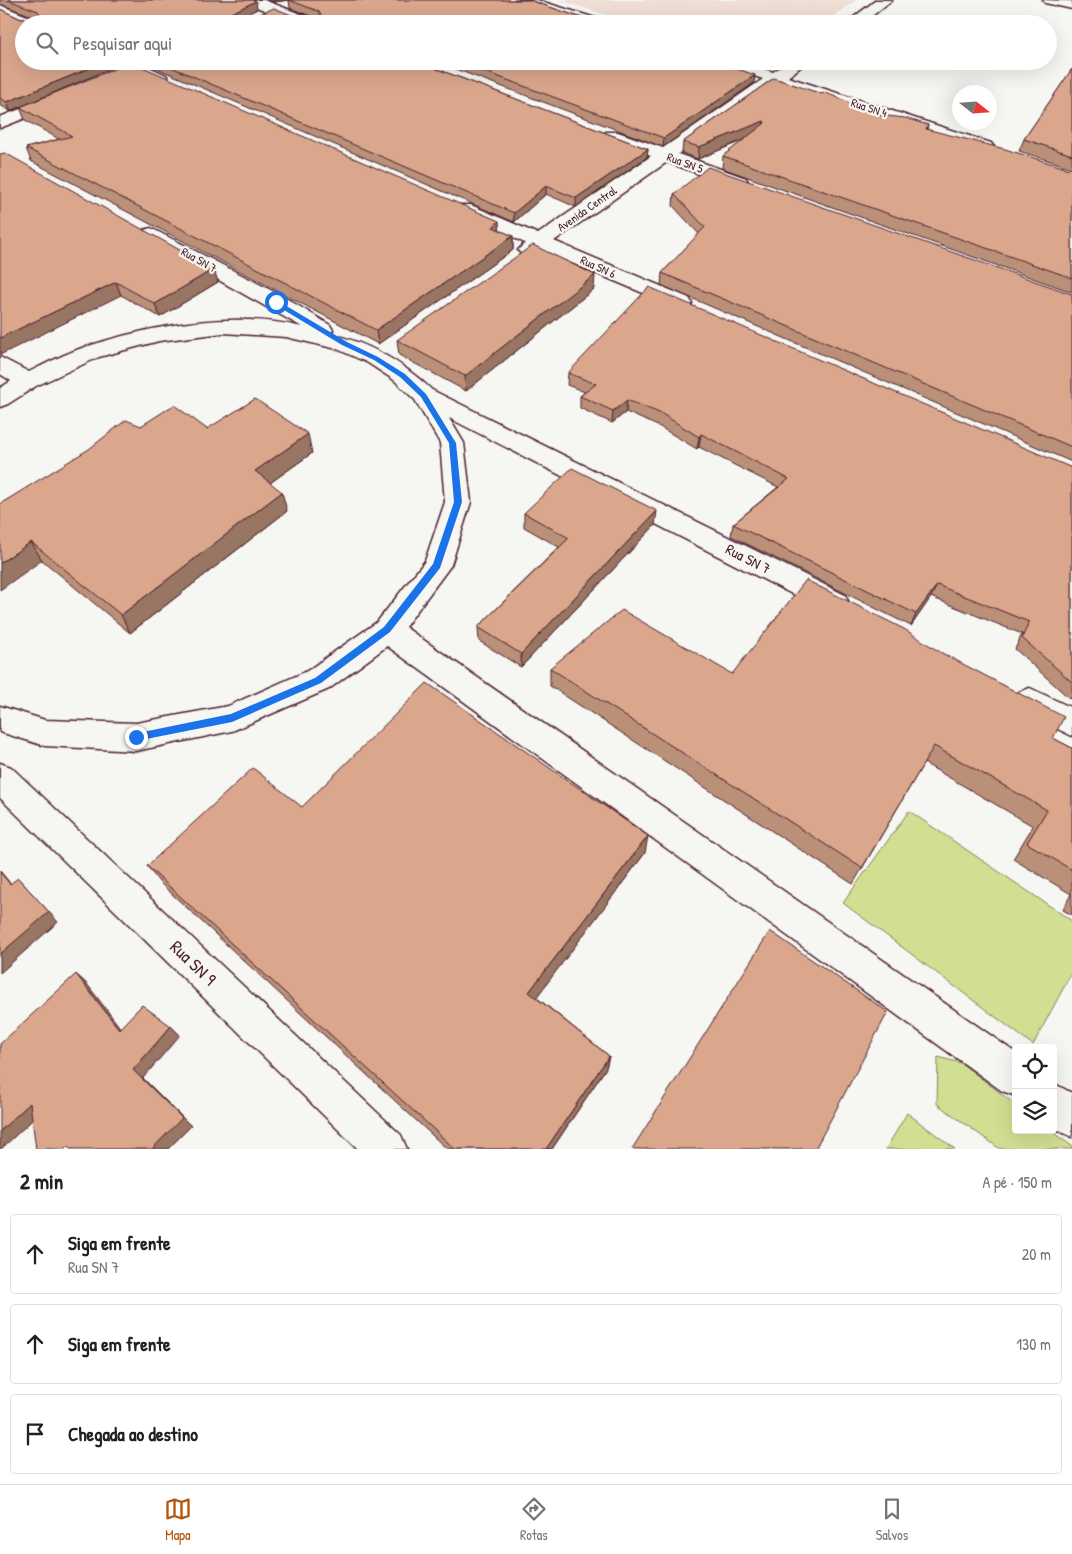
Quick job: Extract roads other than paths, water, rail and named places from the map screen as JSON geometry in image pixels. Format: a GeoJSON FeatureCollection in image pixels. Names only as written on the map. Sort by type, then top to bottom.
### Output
{"type":"FeatureCollection","features":[{"type":"Feature","properties":{"kind":"street"},"geometry":{"type":"LineString","coordinates":[[251,0],[291,15]]}},
{"type":"Feature","properties":{"kind":"street"},"geometry":{"type":"LineString","coordinates":[[260,15],[297,0]]}},
{"type":"Feature","properties":{"kind":"street"},"geometry":{"type":"LineString","coordinates":[[522,0],[571,15]]}},
{"type":"Feature","properties":{"kind":"street"},"geometry":{"type":"LineString","coordinates":[[865,15],[886,0]]}},
{"type":"Feature","properties":{"kind":"street"},"geometry":{"type":"LineString","coordinates":[[1050,0],[1072,6]]}},
{"type":"Feature","properties":{"kind":"street"},"geometry":{"type":"LineString","coordinates":[[0,9],[15,15]]}},
{"type":"Feature","properties":{"kind":"street"},"geometry":{"type":"LineString","coordinates":[[140,70],[179,86]]}},
{"type":"Feature","properties":{"kind":"street","name":"Rua SN 4"},"geometry":{"type":"LineString","coordinates":[[752,70],[998,151]]}},
{"type":"Feature","properties":{"kind":"street","name":"Avenida Central"},"geometry":{"type":"LineString","coordinates":[[517,258],[788,70]]}},
{"type":"Feature","properties":{"kind":"street"},"geometry":{"type":"LineString","coordinates":[[0,123],[72,93]]}},
{"type":"Feature","properties":{"kind":"street","name":"Rua SN 5"},"geometry":{"type":"LineString","coordinates":[[598,131],[756,189]]}},
{"type":"Feature","properties":{"kind":"street","name":"Rua SN 6"},"geometry":{"type":"LineString","coordinates":[[449,202],[702,312]]}},
{"type":"Feature","properties":{"kind":"street","name":"Rua SN 7"},"geometry":{"type":"LineString","coordinates":[[138,227],[276,302],[344,344]]}},
{"type":"Feature","properties":{"kind":"street"},"geometry":{"type":"LineString","coordinates":[[0,399],[28,381],[91,352],[167,333],[223,326],[286,330],[384,353],[402,375],[424,395],[452,443],[458,502],[437,565],[387,630],[318,680],[232,718],[136,737],[45,733],[0,719]]}},
{"type":"Feature","properties":{"kind":"street"},"geometry":{"type":"LineString","coordinates":[[0,364],[28,381]]}},
{"type":"Feature","properties":{"kind":"street","name":"Rua SN 7"},"geometry":{"type":"LineString","coordinates":[[424,395],[859,615]]}},
{"type":"Feature","properties":{"kind":"street"},"geometry":{"type":"LineString","coordinates":[[387,630],[1012,1073]]}},
{"type":"Feature","properties":{"kind":"street"},"geometry":{"type":"LineString","coordinates":[[1010,691],[1072,723]]}},
{"type":"Feature","properties":{"kind":"street","name":"Rua SN 9"},"geometry":{"type":"LineString","coordinates":[[0,777],[386,1149]]}},
{"type":"Feature","properties":{"kind":"street"},"geometry":{"type":"LineString","coordinates":[[1057,1106],[1072,1117]]}}]}
